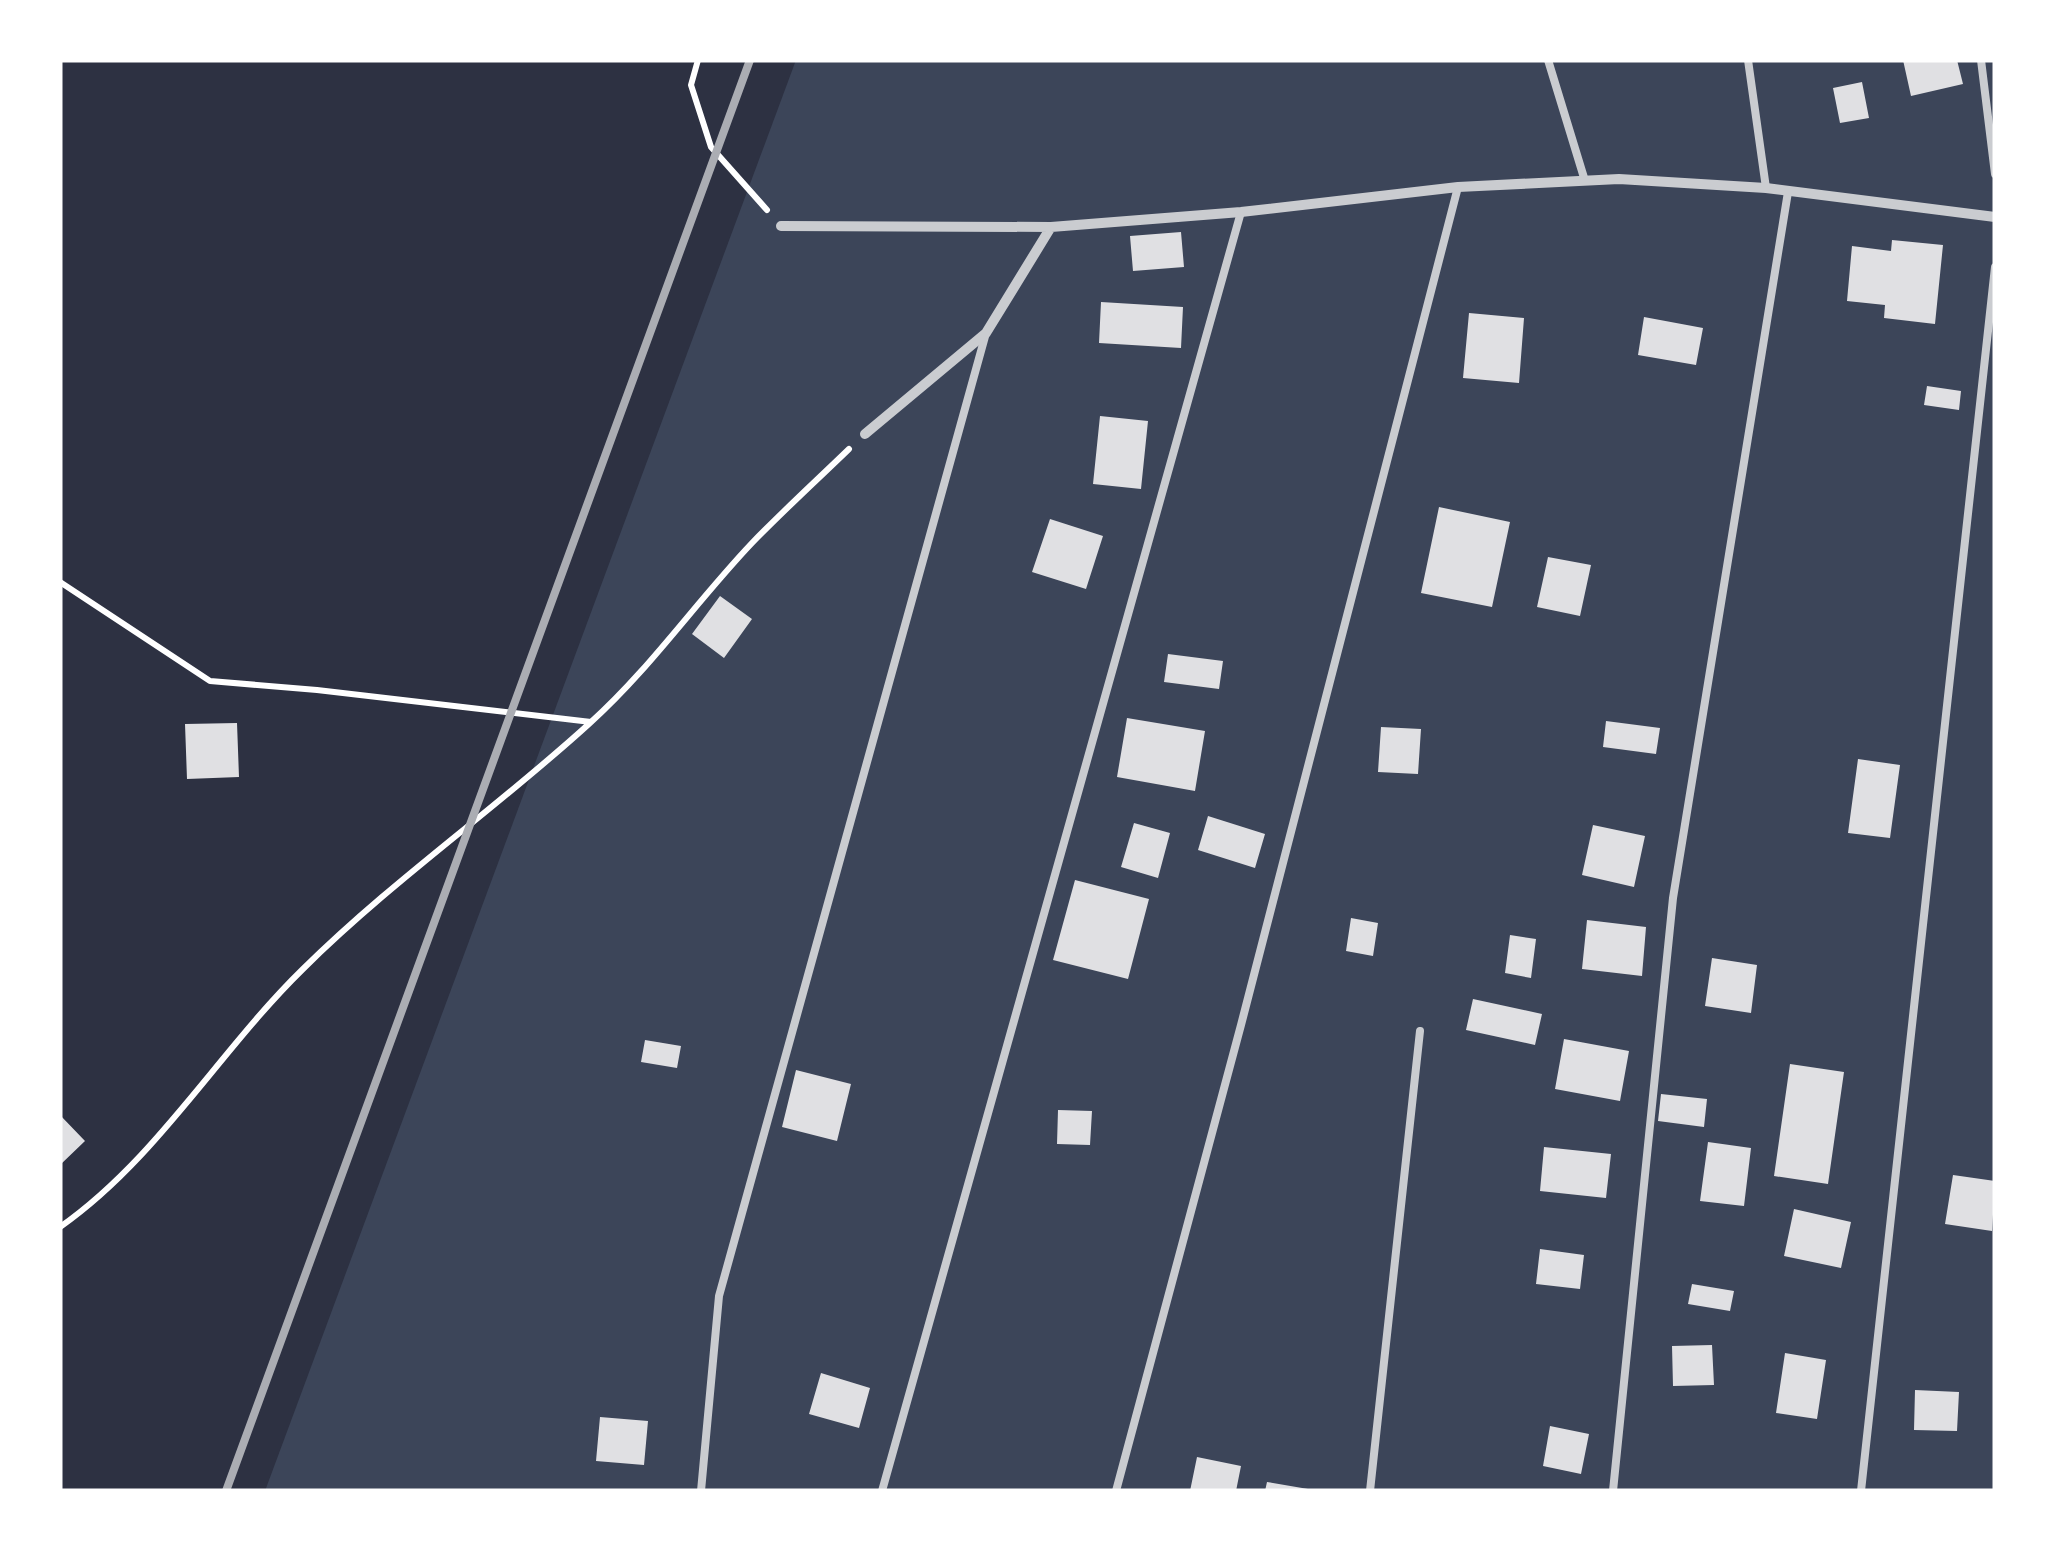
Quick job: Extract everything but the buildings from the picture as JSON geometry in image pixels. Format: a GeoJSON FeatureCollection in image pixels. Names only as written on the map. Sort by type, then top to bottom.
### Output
{"type":"FeatureCollection","features":[{"type":"Feature","properties":{"kind":"street"},"geometry":{"type":"LineString","coordinates":[[781,226],[1052,226],[1240,212],[1458,187],[1619,180],[1766,188],[1995,217]]}},
{"type":"Feature","properties":{"kind":"street"},"geometry":{"type":"LineString","coordinates":[[865,434],[986,333],[1052,226]]}},
{"type":"Feature","properties":{"kind":"lane"},"geometry":{"type":"LineString","coordinates":[[1548,60],[1585,181]]}},
{"type":"Feature","properties":{"kind":"lane"},"geometry":{"type":"LineString","coordinates":[[1748,60],[1766,188]]}},
{"type":"Feature","properties":{"kind":"lane"},"geometry":{"type":"LineString","coordinates":[[1981,60],[1995,174]]}},
{"type":"Feature","properties":{"kind":"lane"},"geometry":{"type":"LineString","coordinates":[[1116,1491],[1458,187]]}},
{"type":"Feature","properties":{"kind":"lane"},"geometry":{"type":"LineString","coordinates":[[1613,1491],[1673,898],[1788,192]]}},
{"type":"Feature","properties":{"kind":"lane"},"geometry":{"type":"LineString","coordinates":[[882,1491],[1240,212]]}},
{"type":"Feature","properties":{"kind":"lane"},"geometry":{"type":"LineString","coordinates":[[1861,1491],[1995,268]]}},
{"type":"Feature","properties":{"kind":"lane"},"geometry":{"type":"LineString","coordinates":[[701,1491],[720,1296],[986,333]]}},
{"type":"Feature","properties":{"kind":"lane"},"geometry":{"type":"LineString","coordinates":[[1370,1491],[1420,1031]]}},
{"type":"Feature","properties":{"kind":"path"},"geometry":{"type":"LineString","coordinates":[[698,60],[691,85],[711,148],[781,226]]}},
{"type":"Feature","properties":{"kind":"path"},"geometry":{"type":"LineString","coordinates":[[60,1227],[90,1206],[144,1149],[303,968],[591,722],[641,672],[751,544],[865,434]]}},
{"type":"Feature","properties":{"kind":"path"},"geometry":{"type":"LineString","coordinates":[[60,582],[210,681],[591,722]]}},
{"type":"Feature","properties":{"kind":"shaded area"},"geometry":{"type":"Polygon","coordinates":[[[796,60],[1995,60],[1995,1491],[265,1491],[796,60]]]}},
{"type":"Feature","properties":{"kind":"railway"},"geometry":{"type":"LineString","coordinates":[[226,1491],[750,60]]}}]}
